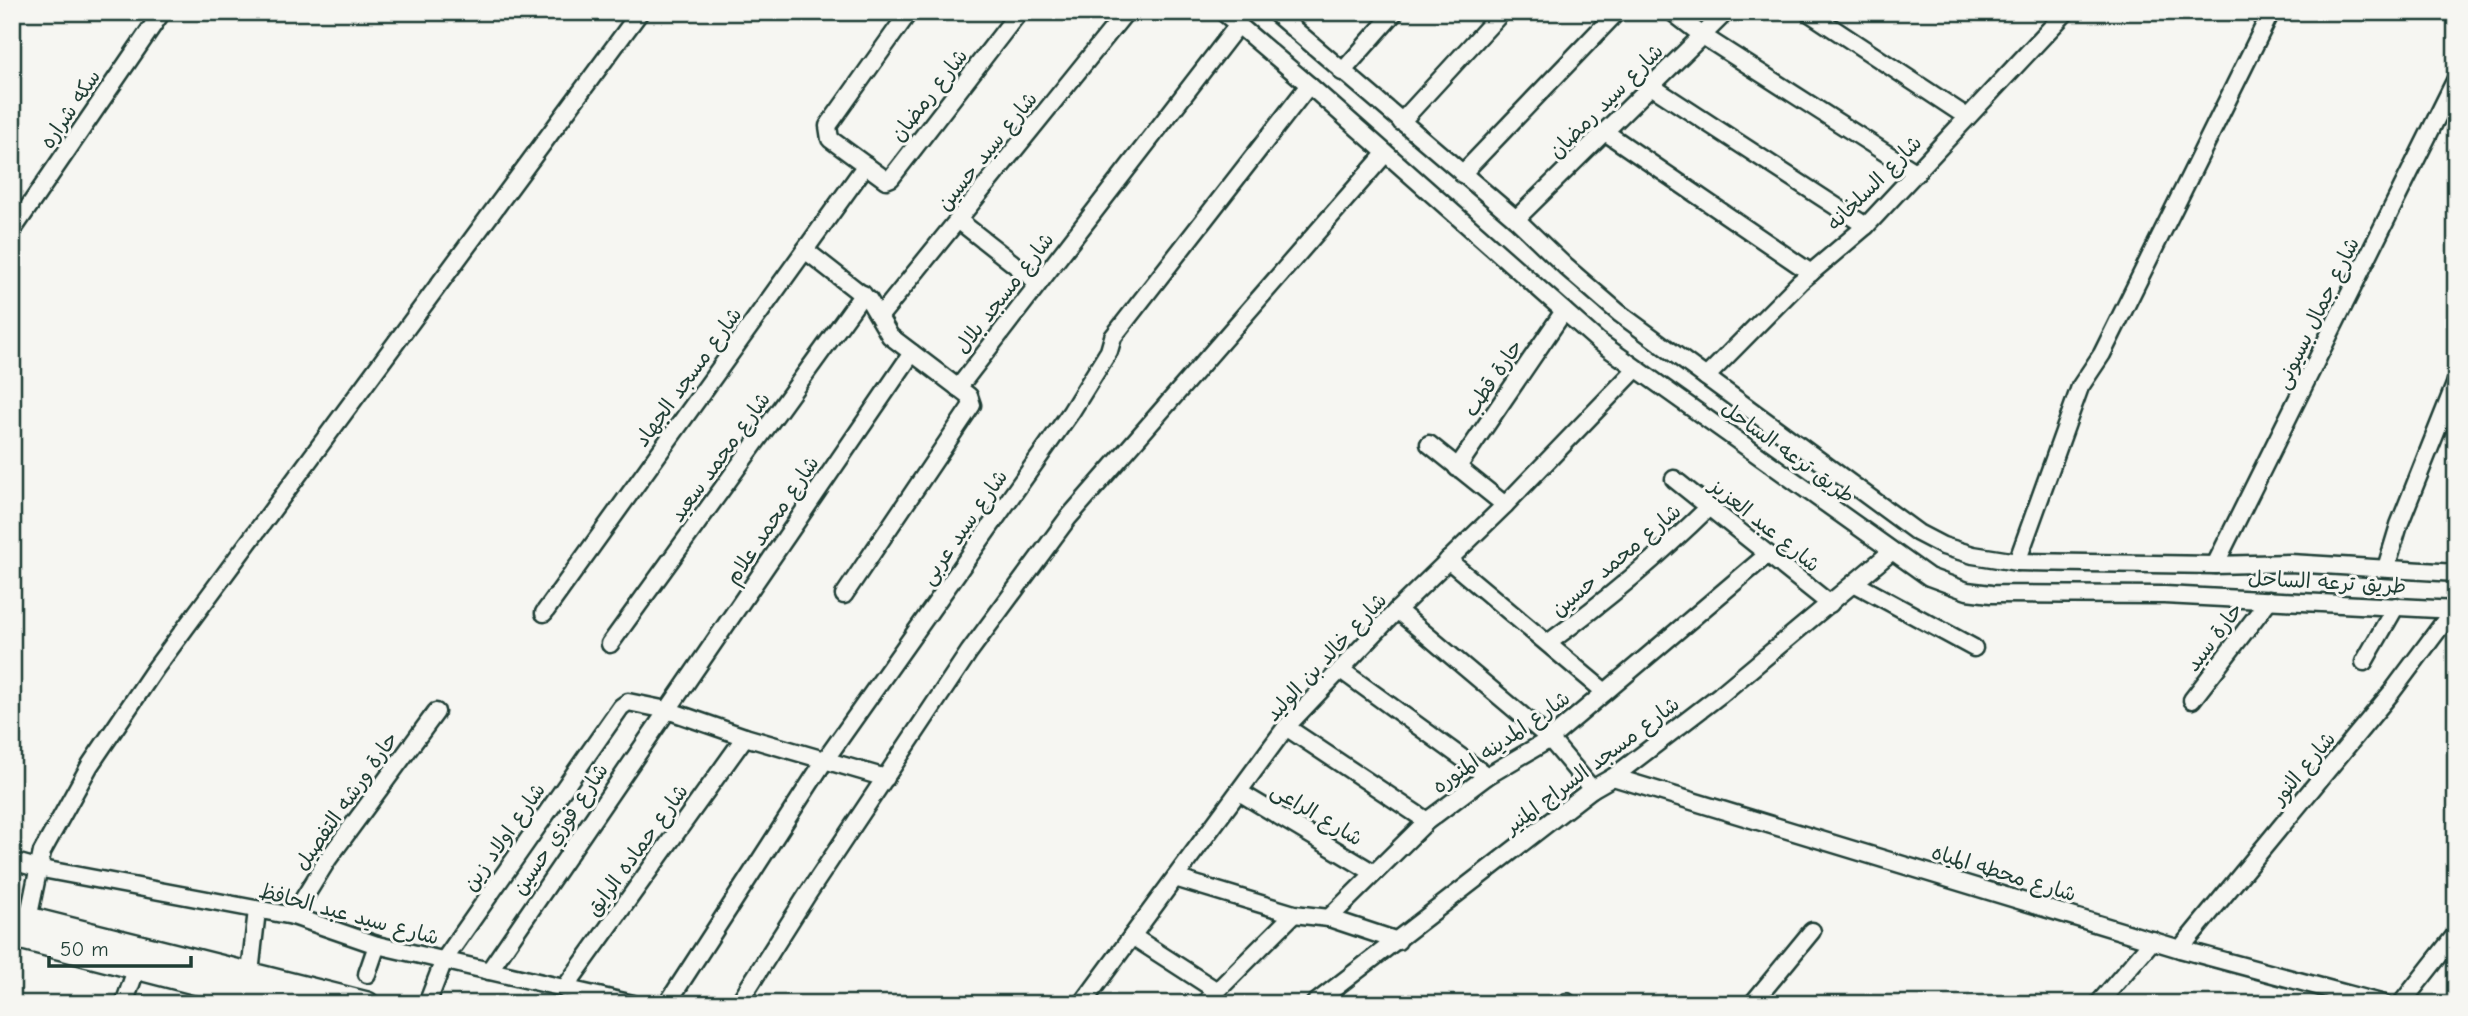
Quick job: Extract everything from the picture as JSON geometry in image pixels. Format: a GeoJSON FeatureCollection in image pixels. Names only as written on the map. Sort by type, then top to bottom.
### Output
{"type":"FeatureCollection","features":[{"type":"Feature","properties":{"kind":"main road"},"geometry":{"type":"LineString","coordinates":[[19,926],[137,967],[253,1000],[279,1004]]}},
{"type":"Feature","properties":{"kind":"main road"},"geometry":{"type":"LineString","coordinates":[[19,926],[250,973],[367,1004]]}},
{"type":"Feature","properties":{"kind":"street","name":"سكه شراره"},"geometry":{"type":"LineString","coordinates":[[12,231],[162,12]]}},
{"type":"Feature","properties":{"kind":"street"},"geometry":{"type":"LineString","coordinates":[[19,926],[46,844],[90,765],[155,668],[640,12]]}},
{"type":"Feature","properties":{"kind":"street"},"geometry":{"type":"LineString","coordinates":[[866,165],[830,139],[828,126],[909,12]]}},
{"type":"Feature","properties":{"kind":"street","name":"شارع رمضان"},"geometry":{"type":"LineString","coordinates":[[866,165],[883,179],[891,178],[1019,12]]}},
{"type":"Feature","properties":{"kind":"street","name":"شارع سيد حسين"},"geometry":{"type":"LineString","coordinates":[[880,316],[1126,12]]}},
{"type":"Feature","properties":{"kind":"street","name":"طريق ترعه الساحل"},"geometry":{"type":"LineString","coordinates":[[1223,12],[1598,341],[1929,577],[1968,591],[1991,594],[2164,595],[2454,610]]}},
{"type":"Feature","properties":{"kind":"street","name":"طريق ترعه الساحل"},"geometry":{"type":"LineString","coordinates":[[1275,12],[1516,219],[1619,313],[1918,533],[1953,549],[2017,562],[2215,565],[2290,563],[2456,573]]}},
{"type":"Feature","properties":{"kind":"street"},"geometry":{"type":"LineString","coordinates":[[1342,72],[1395,12]]}},
{"type":"Feature","properties":{"kind":"street"},"geometry":{"type":"LineString","coordinates":[[1401,122],[1502,12]]}},
{"type":"Feature","properties":{"kind":"street"},"geometry":{"type":"LineString","coordinates":[[1462,174],[1617,12]]}},
{"type":"Feature","properties":{"kind":"street"},"geometry":{"type":"LineString","coordinates":[[1672,12],[1703,36],[1917,173]]}},
{"type":"Feature","properties":{"kind":"street","name":"شارع سيد رمضان"},"geometry":{"type":"LineString","coordinates":[[1516,219],[1726,12]]}},
{"type":"Feature","properties":{"kind":"street"},"geometry":{"type":"LineString","coordinates":[[1808,12],[1967,117]]}},
{"type":"Feature","properties":{"kind":"street","name":"شارع السلخانه"},"geometry":{"type":"LineString","coordinates":[[1706,377],[1811,272],[1866,226],[2066,12]]}},
{"type":"Feature","properties":{"kind":"street"},"geometry":{"type":"LineString","coordinates":[[2017,562],[2080,387],[2106,346],[2271,12]]}},
{"type":"Feature","properties":{"kind":"street","name":"شارع مسجد بلال"},"geometry":{"type":"LineString","coordinates":[[844,595],[972,405],[969,396],[958,388],[1238,25]]}},
{"type":"Feature","properties":{"kind":"street","name":"شارع جمال بسيونى"},"geometry":{"type":"LineString","coordinates":[[2215,565],[2456,79]]}},
{"type":"Feature","properties":{"kind":"street","name":"شارع سيد عربى"},"geometry":{"type":"LineString","coordinates":[[667,1004],[825,760],[1072,412],[1109,351],[1113,337],[1309,85]]}},
{"type":"Feature","properties":{"kind":"street"},"geometry":{"type":"LineString","coordinates":[[1651,86],[1866,226]]}},
{"type":"Feature","properties":{"kind":"street"},"geometry":{"type":"LineString","coordinates":[[1605,132],[1811,272]]}},
{"type":"Feature","properties":{"kind":"street"},"geometry":{"type":"LineString","coordinates":[[738,1004],[807,895],[969,652],[1068,519],[1385,154]]}},
{"type":"Feature","properties":{"kind":"street","name":"شارع مسجد الجهاد"},"geometry":{"type":"LineString","coordinates":[[544,613],[866,165]]}},
{"type":"Feature","properties":{"kind":"street"},"geometry":{"type":"LineString","coordinates":[[12,200],[27,208]]}},
{"type":"Feature","properties":{"kind":"street"},"geometry":{"type":"LineString","coordinates":[[958,220],[1038,283]]}},
{"type":"Feature","properties":{"kind":"street"},"geometry":{"type":"LineString","coordinates":[[805,250],[863,294],[880,316],[885,330],[958,388]]}},
{"type":"Feature","properties":{"kind":"street","name":"شارع محمد سعيد"},"geometry":{"type":"LineString","coordinates":[[610,645],[863,294]]}},
{"type":"Feature","properties":{"kind":"street","name":"حارة قطب"},"geometry":{"type":"LineString","coordinates":[[1457,468],[1564,311]]}},
{"type":"Feature","properties":{"kind":"street","name":"شارع محمد علام"},"geometry":{"type":"LineString","coordinates":[[667,710],[912,353]]}},
{"type":"Feature","properties":{"kind":"street","name":"شارع خالد بن الوليد"},"geometry":{"type":"LineString","coordinates":[[1082,1004],[1286,727],[1397,610],[1505,505],[1636,369]]}},
{"type":"Feature","properties":{"kind":"street"},"geometry":{"type":"LineString","coordinates":[[2386,568],[2399,525],[2456,382]]}},
{"type":"Feature","properties":{"kind":"street"},"geometry":{"type":"LineString","coordinates":[[1429,444],[1505,505]]}},
{"type":"Feature","properties":{"kind":"street","name":"شارع عبد العزيز"},"geometry":{"type":"LineString","coordinates":[[1675,480],[1830,604]]}},
{"type":"Feature","properties":{"kind":"street","name":"شارع محمد حسين"},"geometry":{"type":"LineString","coordinates":[[1548,643],[1607,601],[1709,508]]}},
{"type":"Feature","properties":{"kind":"street","name":"شارع مسجد السراج المنير"},"geometry":{"type":"LineString","coordinates":[[1314,1004],[1592,789],[1612,777],[1720,695],[1891,552]]}},
{"type":"Feature","properties":{"kind":"street","name":"شارع المدينه المنوره"},"geometry":{"type":"LineString","coordinates":[[1329,918],[1427,821],[1487,776],[1550,739],[1768,554]]}},
{"type":"Feature","properties":{"kind":"street"},"geometry":{"type":"LineString","coordinates":[[1448,561],[1605,692]]}},
{"type":"Feature","properties":{"kind":"street"},"geometry":{"type":"LineString","coordinates":[[1854,583],[1974,648]]}},
{"type":"Feature","properties":{"kind":"street","name":"حارة سيد"},"geometry":{"type":"LineString","coordinates":[[2192,700],[2269,600]]}},
{"type":"Feature","properties":{"kind":"street"},"geometry":{"type":"LineString","coordinates":[[2364,662],[2396,606]]}},
{"type":"Feature","properties":{"kind":"street"},"geometry":{"type":"LineString","coordinates":[[1397,610],[1550,739],[1592,789]]}},
{"type":"Feature","properties":{"kind":"street","name":"شارع النور"},"geometry":{"type":"LineString","coordinates":[[2180,949],[2391,693],[2454,610]]}},
{"type":"Feature","properties":{"kind":"street"},"geometry":{"type":"LineString","coordinates":[[1340,670],[1487,776]]}},
{"type":"Feature","properties":{"kind":"street","name":"شارع اولاد زين"},"geometry":{"type":"LineString","coordinates":[[427,1004],[444,960],[621,707],[628,702],[667,710]]}},
{"type":"Feature","properties":{"kind":"street"},"geometry":{"type":"LineString","coordinates":[[667,710],[745,737],[886,778]]}},
{"type":"Feature","properties":{"kind":"street","name":"شارع فوزي حسين"},"geometry":{"type":"LineString","coordinates":[[489,971],[667,710]]}},
{"type":"Feature","properties":{"kind":"street","name":"حارة ورشه التفصيل"},"geometry":{"type":"LineString","coordinates":[[293,916],[328,859],[436,712]]}},
{"type":"Feature","properties":{"kind":"street"},"geometry":{"type":"LineString","coordinates":[[1286,727],[1427,821]]}},
{"type":"Feature","properties":{"kind":"street","name":"شارع حماده الرايق"},"geometry":{"type":"LineString","coordinates":[[564,989],[745,737]]}},
{"type":"Feature","properties":{"kind":"street","name":"شارع محطه المياه"},"geometry":{"type":"LineString","coordinates":[[1612,777],[2180,949],[2384,1004]]}},
{"type":"Feature","properties":{"kind":"street","name":"شارع الراعى"},"geometry":{"type":"LineString","coordinates":[[1239,792],[1374,873]]}},
{"type":"Feature","properties":{"kind":"street","name":"شارع سيد عبد الحافظ"},"geometry":{"type":"LineString","coordinates":[[12,860],[37,868],[293,916],[377,945],[633,1004]]}},
{"type":"Feature","properties":{"kind":"street"},"geometry":{"type":"LineString","coordinates":[[1175,878],[1294,914],[1329,918],[1398,941]]}},
{"type":"Feature","properties":{"kind":"street"},"geometry":{"type":"LineString","coordinates":[[250,973],[257,910]]}},
{"type":"Feature","properties":{"kind":"street"},"geometry":{"type":"LineString","coordinates":[[1204,1004],[1294,914]]}},
{"type":"Feature","properties":{"kind":"street"},"geometry":{"type":"LineString","coordinates":[[1752,1004],[1812,931]]}},
{"type":"Feature","properties":{"kind":"street"},"geometry":{"type":"LineString","coordinates":[[2400,1004],[2456,934]]}},
{"type":"Feature","properties":{"kind":"street"},"geometry":{"type":"LineString","coordinates":[[1132,936],[1217,991]]}},
{"type":"Feature","properties":{"kind":"street"},"geometry":{"type":"LineString","coordinates":[[2098,1004],[2153,940]]}},
{"type":"Feature","properties":{"kind":"street"},"geometry":{"type":"LineString","coordinates":[[367,974],[377,945]]}},
{"type":"Feature","properties":{"kind":"street"},"geometry":{"type":"LineString","coordinates":[[124,1004],[137,967]]}}]}
